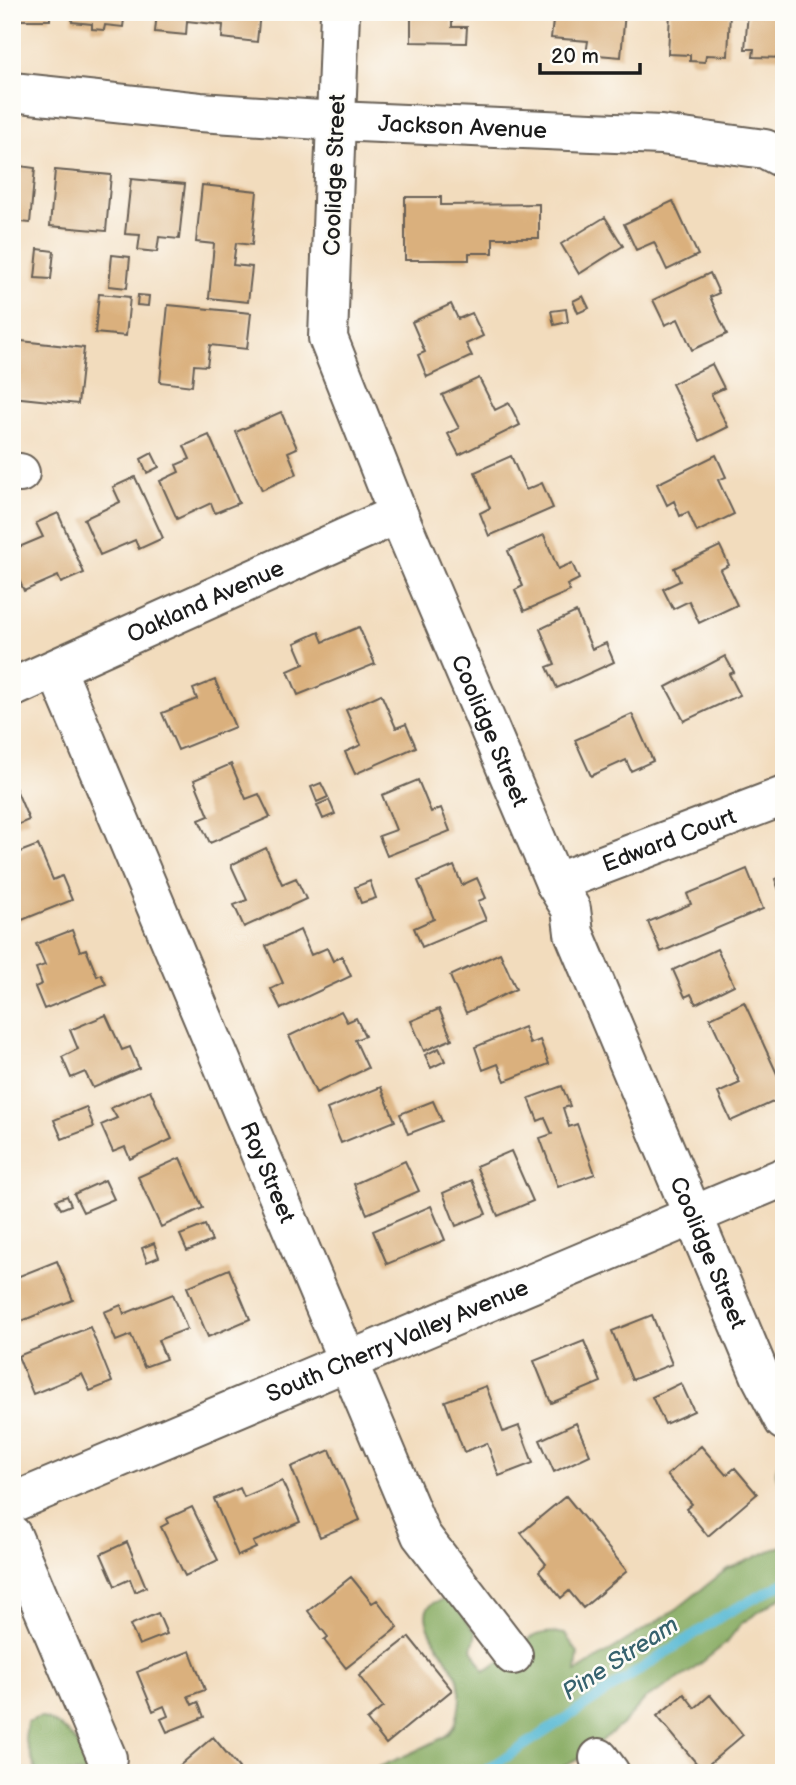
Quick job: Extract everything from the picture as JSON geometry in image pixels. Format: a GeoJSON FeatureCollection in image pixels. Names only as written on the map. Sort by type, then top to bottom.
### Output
{"type":"FeatureCollection","features":[{"type":"Feature","properties":{"kind":"street","name":"Coolidge Street"},"geometry":{"type":"LineString","coordinates":[[340,12],[328,338],[398,514],[555,883],[571,909],[575,933],[761,1377],[784,1421]]}},
{"type":"Feature","properties":{"kind":"street","name":"Jackson Avenue"},"geometry":{"type":"LineString","coordinates":[[12,92],[201,112],[335,121],[662,135],[765,149],[784,159]]}},
{"type":"Feature","properties":{"kind":"street","name":"Oakland Avenue"},"geometry":{"type":"LineString","coordinates":[[12,688],[398,514]]}},
{"type":"Feature","properties":{"kind":"street","name":"Roy Street"},"geometry":{"type":"LineString","coordinates":[[56,669],[421,1535],[513,1655]]}},
{"type":"Feature","properties":{"kind":"street","name":"Edward Court"},"geometry":{"type":"LineString","coordinates":[[555,883],[784,796]]}},
{"type":"Feature","properties":{"kind":"street","name":"South Cherry Valley Avenue"},"geometry":{"type":"LineString","coordinates":[[12,1503],[784,1177]]}},
{"type":"Feature","properties":{"kind":"street"},"geometry":{"type":"LineString","coordinates":[[12,1535],[107,1758]]}},
{"type":"Feature","properties":{"kind":"green space"},"geometry":{"type":"Polygon","coordinates":[[[784,1453],[784,1488],[777,1479],[776,1471],[784,1453]]]}},
{"type":"Feature","properties":{"kind":"green space"},"geometry":{"type":"Polygon","coordinates":[[[784,1545],[784,1595],[741,1624],[725,1644],[690,1672],[644,1700],[625,1722],[579,1759],[551,1773],[367,1773],[444,1737],[456,1721],[459,1683],[426,1619],[427,1610],[434,1602],[450,1599],[476,1633],[472,1649],[484,1671],[530,1638],[551,1632],[565,1634],[578,1653],[576,1672],[678,1608],[727,1569],[784,1545]]]}},
{"type":"Feature","properties":{"kind":"green space"},"geometry":{"type":"Polygon","coordinates":[[[40,1717],[50,1720],[66,1732],[80,1747],[97,1773],[37,1773],[25,1739],[27,1722],[40,1717]]]}},
{"type":"Feature","properties":{"kind":"building"},"geometry":{"type":"Polygon","coordinates":[[[12,12],[50,12],[50,20],[17,20],[12,12]]]}},
{"type":"Feature","properties":{"kind":"building"},"geometry":{"type":"Polygon","coordinates":[[[73,12],[125,12],[123,27],[105,25],[104,30],[92,29],[92,24],[72,22],[73,12]]]}},
{"type":"Feature","properties":{"kind":"building"},"geometry":{"type":"Polygon","coordinates":[[[157,12],[260,12],[257,42],[222,38],[223,25],[187,21],[186,35],[155,32],[157,12]]]}},
{"type":"Feature","properties":{"kind":"building"},"geometry":{"type":"Polygon","coordinates":[[[411,12],[452,12],[452,27],[467,27],[466,43],[411,42],[411,12]]]}},
{"type":"Feature","properties":{"kind":"building"},"geometry":{"type":"Polygon","coordinates":[[[554,12],[625,12],[621,57],[586,54],[588,41],[551,38],[554,12]]]}},
{"type":"Feature","properties":{"kind":"building"},"geometry":{"type":"Polygon","coordinates":[[[670,12],[730,12],[728,56],[706,55],[705,62],[690,61],[690,55],[668,54],[670,12]]]}},
{"type":"Feature","properties":{"kind":"building"},"geometry":{"type":"Polygon","coordinates":[[[748,12],[784,13],[784,58],[753,57],[754,49],[745,49],[748,12]]]}},
{"type":"Feature","properties":{"kind":"building"},"geometry":{"type":"Polygon","coordinates":[[[12,165],[35,168],[30,223],[12,221],[12,165]]]}},
{"type":"Feature","properties":{"kind":"building"},"geometry":{"type":"Polygon","coordinates":[[[55,170],[111,175],[106,231],[50,226],[55,170]]]}},
{"type":"Feature","properties":{"kind":"building"},"geometry":{"type":"Polygon","coordinates":[[[131,179],[185,184],[179,239],[159,237],[157,252],[138,250],[140,235],[125,234],[131,179]]]}},
{"type":"Feature","properties":{"kind":"building"},"geometry":{"type":"Polygon","coordinates":[[[202,185],[257,191],[252,245],[236,243],[233,265],[252,267],[248,302],[209,298],[214,244],[196,242],[202,185]]]}},
{"type":"Feature","properties":{"kind":"building"},"geometry":{"type":"Polygon","coordinates":[[[405,197],[441,197],[441,205],[539,204],[539,238],[493,238],[493,253],[469,253],[469,260],[405,260],[405,197]]]}},
{"type":"Feature","properties":{"kind":"building"},"geometry":{"type":"Polygon","coordinates":[[[673,201],[698,255],[667,270],[654,242],[636,250],[624,224],[673,201]]]}},
{"type":"Feature","properties":{"kind":"building"},"geometry":{"type":"Polygon","coordinates":[[[605,217],[623,246],[579,274],[561,244],[605,217]]]}},
{"type":"Feature","properties":{"kind":"building"},"geometry":{"type":"Polygon","coordinates":[[[38,249],[54,251],[51,279],[35,278],[38,249]]]}},
{"type":"Feature","properties":{"kind":"building"},"geometry":{"type":"Polygon","coordinates":[[[112,255],[130,257],[127,288],[109,286],[112,255]]]}},
{"type":"Feature","properties":{"kind":"building"},"geometry":{"type":"Polygon","coordinates":[[[710,273],[719,293],[710,297],[727,334],[692,350],[678,319],[665,325],[653,300],[710,273]]]}},
{"type":"Feature","properties":{"kind":"building"},"geometry":{"type":"Polygon","coordinates":[[[99,294],[130,297],[126,336],[95,333],[99,294]]]}},
{"type":"Feature","properties":{"kind":"building"},"geometry":{"type":"Polygon","coordinates":[[[138,295],[149,296],[148,306],[137,305],[138,295]]]}},
{"type":"Feature","properties":{"kind":"building"},"geometry":{"type":"Polygon","coordinates":[[[583,296],[589,308],[578,313],[573,301],[583,296]]]}},
{"type":"Feature","properties":{"kind":"building"},"geometry":{"type":"Polygon","coordinates":[[[451,304],[458,319],[472,313],[483,336],[466,344],[472,356],[427,377],[418,355],[425,352],[412,322],[451,304]]]}},
{"type":"Feature","properties":{"kind":"building"},"geometry":{"type":"Polygon","coordinates":[[[168,305],[251,313],[247,349],[210,345],[207,366],[194,365],[192,386],[160,382],[168,305]]]}},
{"type":"Feature","properties":{"kind":"building"},"geometry":{"type":"Polygon","coordinates":[[[566,309],[568,322],[554,325],[551,311],[566,309]]]}},
{"type":"Feature","properties":{"kind":"building"},"geometry":{"type":"Polygon","coordinates":[[[12,340],[84,348],[78,404],[12,397],[12,340]]]}},
{"type":"Feature","properties":{"kind":"building"},"geometry":{"type":"Polygon","coordinates":[[[712,364],[724,388],[711,394],[728,427],[700,441],[672,384],[712,364]]]}},
{"type":"Feature","properties":{"kind":"building"},"geometry":{"type":"Polygon","coordinates":[[[479,378],[495,410],[509,403],[520,425],[459,455],[448,434],[459,428],[442,395],[479,378]]]}},
{"type":"Feature","properties":{"kind":"building"},"geometry":{"type":"Polygon","coordinates":[[[281,412],[297,448],[288,452],[297,474],[262,490],[236,432],[281,412]]]}},
{"type":"Feature","properties":{"kind":"building"},"geometry":{"type":"Polygon","coordinates":[[[209,435],[239,503],[215,513],[211,503],[177,519],[160,481],[179,472],[176,465],[190,459],[184,446],[209,435]]]}},
{"type":"Feature","properties":{"kind":"building"},"geometry":{"type":"Polygon","coordinates":[[[152,453],[159,467],[147,473],[141,459],[152,453]]]}},
{"type":"Feature","properties":{"kind":"building"},"geometry":{"type":"Polygon","coordinates":[[[716,455],[726,477],[718,480],[734,514],[697,532],[688,512],[680,516],[674,501],[667,505],[657,484],[716,455]]]}},
{"type":"Feature","properties":{"kind":"building"},"geometry":{"type":"Polygon","coordinates":[[[511,456],[526,490],[542,483],[553,508],[489,536],[480,513],[490,508],[475,472],[511,456]]]}},
{"type":"Feature","properties":{"kind":"building"},"geometry":{"type":"Polygon","coordinates":[[[135,477],[163,538],[139,549],[135,540],[100,555],[84,519],[120,502],[113,487],[135,477]]]}},
{"type":"Feature","properties":{"kind":"building"},"geometry":{"type":"Polygon","coordinates":[[[58,513],[84,573],[61,583],[58,576],[24,591],[12,564],[12,550],[43,537],[36,523],[58,513]]]}},
{"type":"Feature","properties":{"kind":"building"},"geometry":{"type":"Polygon","coordinates":[[[544,535],[558,569],[572,563],[579,579],[567,585],[570,591],[524,611],[515,590],[523,586],[508,551],[544,535]]]}},
{"type":"Feature","properties":{"kind":"building"},"geometry":{"type":"Polygon","coordinates":[[[720,546],[729,565],[720,570],[737,605],[699,623],[689,601],[673,609],[663,589],[680,581],[674,568],[720,546]]]}},
{"type":"Feature","properties":{"kind":"building"},"geometry":{"type":"Polygon","coordinates":[[[576,612],[592,649],[606,643],[614,662],[557,688],[547,667],[555,664],[540,629],[576,612]]]}},
{"type":"Feature","properties":{"kind":"building"},"geometry":{"type":"Polygon","coordinates":[[[359,627],[375,664],[298,695],[288,671],[304,664],[295,643],[319,632],[323,642],[359,627]]]}},
{"type":"Feature","properties":{"kind":"building"},"geometry":{"type":"Polygon","coordinates":[[[725,656],[734,672],[729,674],[740,695],[684,721],[666,687],[725,656]]]}},
{"type":"Feature","properties":{"kind":"building"},"geometry":{"type":"Polygon","coordinates":[[[215,680],[235,727],[178,750],[162,713],[197,699],[193,689],[215,680]]]}},
{"type":"Feature","properties":{"kind":"building"},"geometry":{"type":"Polygon","coordinates":[[[381,694],[396,728],[406,724],[416,747],[355,774],[345,752],[361,745],[346,710],[381,694]]]}},
{"type":"Feature","properties":{"kind":"building"},"geometry":{"type":"Polygon","coordinates":[[[632,714],[653,761],[631,771],[626,760],[591,776],[575,740],[632,714]]]}},
{"type":"Feature","properties":{"kind":"building"},"geometry":{"type":"Polygon","coordinates":[[[231,764],[246,799],[259,794],[270,817],[210,843],[199,820],[209,816],[194,780],[231,764]]]}},
{"type":"Feature","properties":{"kind":"building"},"geometry":{"type":"Polygon","coordinates":[[[12,780],[29,820],[12,827],[12,780]]]}},
{"type":"Feature","properties":{"kind":"building"},"geometry":{"type":"Polygon","coordinates":[[[418,780],[431,812],[441,808],[450,831],[387,856],[379,836],[396,830],[382,795],[418,780]]]}},
{"type":"Feature","properties":{"kind":"building"},"geometry":{"type":"Polygon","coordinates":[[[321,783],[328,797],[317,802],[311,787],[321,783]]]}},
{"type":"Feature","properties":{"kind":"building"},"geometry":{"type":"Polygon","coordinates":[[[329,800],[335,814],[323,819],[317,805],[329,800]]]}},
{"type":"Feature","properties":{"kind":"building"},"geometry":{"type":"Polygon","coordinates":[[[38,845],[53,880],[62,876],[72,900],[12,924],[12,855],[38,845]]]}},
{"type":"Feature","properties":{"kind":"building"},"geometry":{"type":"Polygon","coordinates":[[[266,848],[282,884],[296,878],[306,899],[244,927],[234,905],[247,900],[231,865],[266,848]]]}},
{"type":"Feature","properties":{"kind":"building"},"geometry":{"type":"Polygon","coordinates":[[[454,866],[462,885],[477,878],[486,898],[478,901],[486,920],[422,947],[414,928],[434,919],[418,881],[454,866]]]}},
{"type":"Feature","properties":{"kind":"building"},"geometry":{"type":"Polygon","coordinates":[[[747,869],[763,909],[661,952],[648,922],[691,904],[687,894],[747,869]]]}},
{"type":"Feature","properties":{"kind":"building"},"geometry":{"type":"Polygon","coordinates":[[[784,875],[784,902],[783,902],[775,879],[784,875]]]}},
{"type":"Feature","properties":{"kind":"building"},"geometry":{"type":"Polygon","coordinates":[[[370,881],[376,898],[361,903],[355,887],[370,881]]]}},
{"type":"Feature","properties":{"kind":"building"},"geometry":{"type":"Polygon","coordinates":[[[72,930],[80,951],[86,949],[97,976],[101,974],[106,984],[44,1009],[35,987],[42,984],[36,968],[45,965],[36,944],[72,930]]]}},
{"type":"Feature","properties":{"kind":"building"},"geometry":{"type":"Polygon","coordinates":[[[300,930],[311,955],[327,948],[333,961],[342,956],[351,976],[281,1009],[271,989],[283,983],[266,946],[300,930]]]}},
{"type":"Feature","properties":{"kind":"building"},"geometry":{"type":"Polygon","coordinates":[[[717,949],[734,985],[696,1004],[691,994],[685,997],[673,970],[717,949]]]}},
{"type":"Feature","properties":{"kind":"building"},"geometry":{"type":"Polygon","coordinates":[[[500,953],[516,989],[466,1013],[450,976],[500,953]]]}},
{"type":"Feature","properties":{"kind":"building"},"geometry":{"type":"Polygon","coordinates":[[[744,1002],[784,1089],[784,1097],[731,1121],[718,1093],[740,1083],[710,1018],[744,1002]]]}},
{"type":"Feature","properties":{"kind":"building"},"geometry":{"type":"Polygon","coordinates":[[[439,1009],[452,1039],[424,1051],[411,1021],[439,1009]]]}},
{"type":"Feature","properties":{"kind":"building"},"geometry":{"type":"Polygon","coordinates":[[[341,1011],[347,1022],[356,1018],[365,1036],[355,1040],[368,1068],[316,1093],[289,1036],[341,1011]]]}},
{"type":"Feature","properties":{"kind":"building"},"geometry":{"type":"Polygon","coordinates":[[[106,1015],[122,1050],[130,1047],[139,1068],[93,1088],[85,1072],[71,1078],[62,1057],[78,1049],[70,1030],[106,1015]]]}},
{"type":"Feature","properties":{"kind":"building"},"geometry":{"type":"Polygon","coordinates":[[[524,1027],[530,1044],[540,1040],[549,1064],[505,1081],[498,1064],[483,1070],[475,1047],[524,1027]]]}},
{"type":"Feature","properties":{"kind":"building"},"geometry":{"type":"Polygon","coordinates":[[[439,1048],[445,1061],[431,1068],[425,1055],[439,1048]]]}},
{"type":"Feature","properties":{"kind":"building"},"geometry":{"type":"Polygon","coordinates":[[[562,1086],[570,1106],[563,1108],[569,1127],[577,1124],[595,1174],[558,1187],[540,1138],[552,1134],[545,1118],[538,1121],[529,1098],[562,1086]]]}},
{"type":"Feature","properties":{"kind":"building"},"geometry":{"type":"Polygon","coordinates":[[[381,1087],[395,1121],[341,1143],[327,1109],[381,1087]]]}},
{"type":"Feature","properties":{"kind":"building"},"geometry":{"type":"Polygon","coordinates":[[[150,1090],[172,1139],[130,1159],[125,1147],[113,1152],[101,1125],[117,1118],[111,1108],[150,1090]]]}},
{"type":"Feature","properties":{"kind":"building"},"geometry":{"type":"Polygon","coordinates":[[[433,1101],[442,1121],[408,1134],[400,1114],[433,1101]]]}},
{"type":"Feature","properties":{"kind":"building"},"geometry":{"type":"Polygon","coordinates":[[[86,1107],[94,1127],[62,1139],[54,1120],[86,1107]]]}},
{"type":"Feature","properties":{"kind":"building"},"geometry":{"type":"Polygon","coordinates":[[[511,1151],[533,1201],[498,1216],[476,1166],[511,1151]]]}},
{"type":"Feature","properties":{"kind":"building"},"geometry":{"type":"Polygon","coordinates":[[[180,1158],[203,1208],[161,1227],[138,1177],[180,1158]]]}},
{"type":"Feature","properties":{"kind":"building"},"geometry":{"type":"Polygon","coordinates":[[[405,1161],[419,1191],[367,1214],[354,1184],[405,1161]]]}},
{"type":"Feature","properties":{"kind":"building"},"geometry":{"type":"Polygon","coordinates":[[[105,1180],[114,1199],[83,1212],[74,1194],[105,1180]]]}},
{"type":"Feature","properties":{"kind":"building"},"geometry":{"type":"Polygon","coordinates":[[[472,1180],[486,1214],[456,1226],[443,1193],[472,1180]]]}},
{"type":"Feature","properties":{"kind":"building"},"geometry":{"type":"Polygon","coordinates":[[[67,1196],[71,1205],[61,1209],[56,1200],[67,1196]]]}},
{"type":"Feature","properties":{"kind":"building"},"geometry":{"type":"Polygon","coordinates":[[[431,1206],[445,1240],[387,1264],[373,1231],[431,1206]]]}},
{"type":"Feature","properties":{"kind":"building"},"geometry":{"type":"Polygon","coordinates":[[[205,1225],[212,1241],[187,1251],[180,1235],[205,1225]]]}},
{"type":"Feature","properties":{"kind":"building"},"geometry":{"type":"Polygon","coordinates":[[[154,1243],[159,1257],[147,1262],[142,1248],[154,1243]]]}},
{"type":"Feature","properties":{"kind":"building"},"geometry":{"type":"Polygon","coordinates":[[[57,1261],[73,1300],[12,1325],[12,1268],[17,1277],[57,1261]]]}},
{"type":"Feature","properties":{"kind":"building"},"geometry":{"type":"Polygon","coordinates":[[[229,1269],[250,1319],[208,1337],[187,1287],[229,1269]]]}},
{"type":"Feature","properties":{"kind":"building"},"geometry":{"type":"Polygon","coordinates":[[[173,1294],[187,1329],[158,1340],[166,1359],[144,1367],[131,1335],[116,1341],[104,1312],[121,1305],[124,1314],[173,1294]]]}},
{"type":"Feature","properties":{"kind":"building"},"geometry":{"type":"Polygon","coordinates":[[[652,1315],[672,1364],[632,1380],[612,1331],[652,1315]]]}},
{"type":"Feature","properties":{"kind":"building"},"geometry":{"type":"Polygon","coordinates":[[[90,1327],[112,1382],[90,1391],[82,1374],[33,1394],[18,1356],[90,1327]]]}},
{"type":"Feature","properties":{"kind":"building"},"geometry":{"type":"Polygon","coordinates":[[[584,1341],[601,1382],[551,1403],[534,1361],[584,1341]]]}},
{"type":"Feature","properties":{"kind":"building"},"geometry":{"type":"Polygon","coordinates":[[[681,1383],[694,1411],[665,1424],[652,1397],[681,1383]]]}},
{"type":"Feature","properties":{"kind":"building"},"geometry":{"type":"Polygon","coordinates":[[[486,1386],[503,1432],[519,1426],[533,1463],[499,1476],[487,1443],[464,1452],[445,1401],[486,1386]]]}},
{"type":"Feature","properties":{"kind":"building"},"geometry":{"type":"Polygon","coordinates":[[[576,1423],[590,1455],[554,1472],[540,1440],[576,1423]]]}},
{"type":"Feature","properties":{"kind":"building"},"geometry":{"type":"Polygon","coordinates":[[[701,1446],[726,1475],[735,1468],[757,1494],[708,1536],[686,1509],[692,1504],[667,1475],[701,1446]]]}},
{"type":"Feature","properties":{"kind":"building"},"geometry":{"type":"Polygon","coordinates":[[[330,1450],[360,1520],[320,1537],[291,1467],[330,1450]]]}},
{"type":"Feature","properties":{"kind":"building"},"geometry":{"type":"Polygon","coordinates":[[[282,1481],[300,1522],[253,1542],[256,1548],[238,1556],[214,1499],[240,1488],[244,1497],[282,1481]]]}},
{"type":"Feature","properties":{"kind":"building"},"geometry":{"type":"Polygon","coordinates":[[[566,1496],[627,1571],[583,1608],[569,1591],[561,1598],[539,1571],[546,1564],[521,1533],[566,1496]]]}},
{"type":"Feature","properties":{"kind":"building"},"geometry":{"type":"Polygon","coordinates":[[[192,1507],[218,1560],[185,1576],[161,1527],[168,1523],[166,1519],[192,1507]]]}},
{"type":"Feature","properties":{"kind":"building"},"geometry":{"type":"Polygon","coordinates":[[[127,1542],[146,1587],[135,1592],[130,1579],[115,1586],[101,1554],[127,1542]]]}},
{"type":"Feature","properties":{"kind":"building"},"geometry":{"type":"Polygon","coordinates":[[[351,1577],[372,1603],[377,1600],[398,1627],[346,1668],[324,1640],[328,1637],[308,1611],[351,1577]]]}},
{"type":"Feature","properties":{"kind":"building"},"geometry":{"type":"Polygon","coordinates":[[[158,1613],[167,1634],[139,1645],[130,1625],[158,1613]]]}},
{"type":"Feature","properties":{"kind":"building"},"geometry":{"type":"Polygon","coordinates":[[[409,1637],[452,1690],[386,1744],[367,1720],[383,1707],[359,1676],[409,1637]]]}},
{"type":"Feature","properties":{"kind":"building"},"geometry":{"type":"Polygon","coordinates":[[[190,1651],[205,1690],[188,1696],[192,1705],[198,1702],[204,1717],[167,1732],[161,1719],[168,1716],[164,1706],[153,1711],[137,1672],[190,1651]]]}},
{"type":"Feature","properties":{"kind":"building"},"geometry":{"type":"Polygon","coordinates":[[[684,1694],[695,1708],[710,1695],[743,1735],[702,1770],[657,1716],[684,1694]]]}},
{"type":"Feature","properties":{"kind":"building"},"geometry":{"type":"Polygon","coordinates":[[[213,1737],[239,1768],[234,1773],[171,1773],[213,1737]]]}},
{"type":"Feature","properties":{"kind":"building"},"geometry":{"type":"Polygon","coordinates":[[[12,1749],[22,1773],[12,1773],[12,1749]]]}},
{"type":"Feature","properties":{"kind":"waterway","name":"Pine Stream"},"geometry":{"type":"LineString","coordinates":[[482,1773],[725,1614],[784,1583]]}}]}
